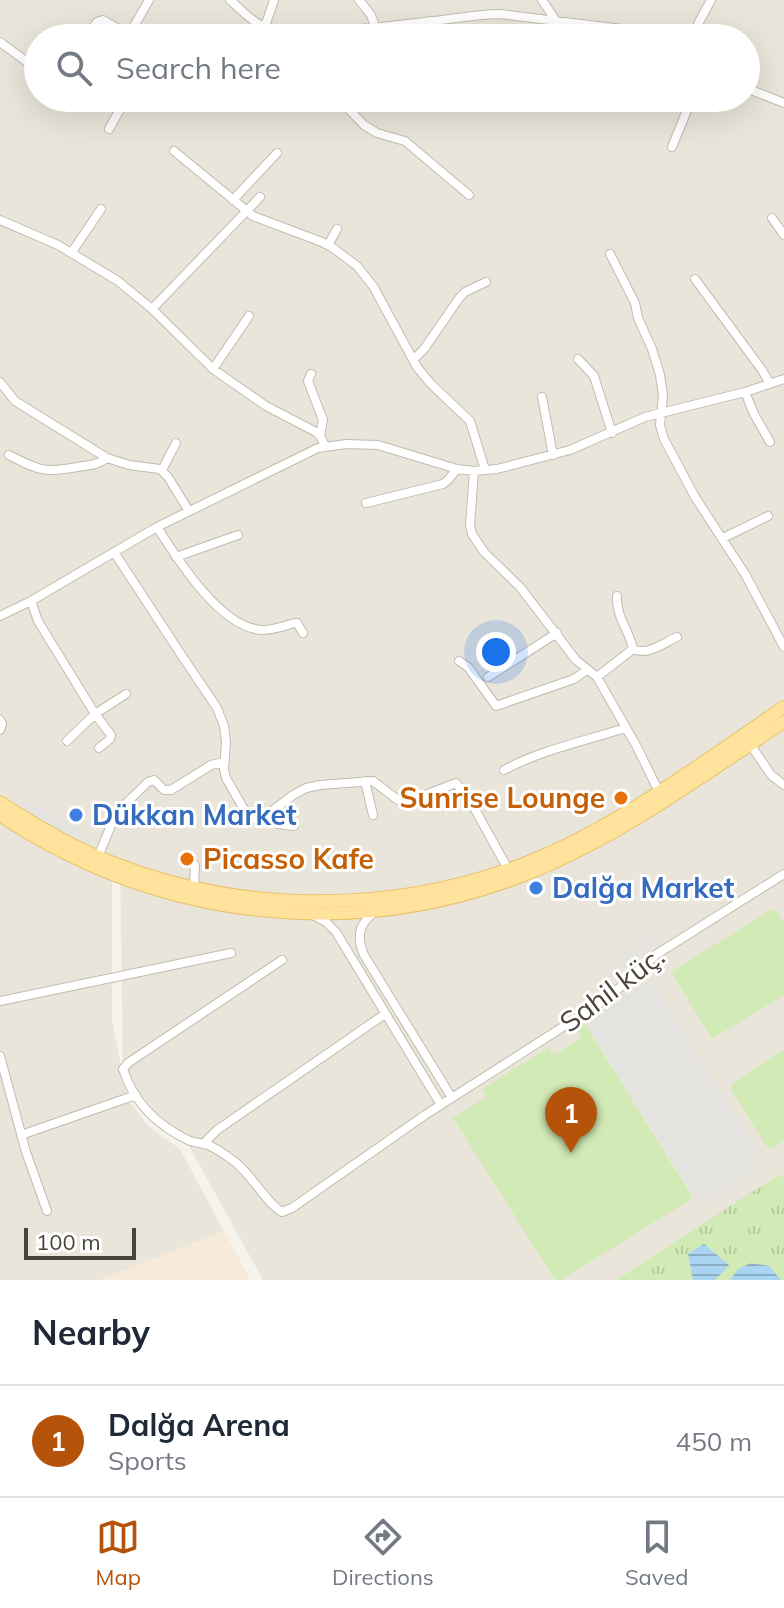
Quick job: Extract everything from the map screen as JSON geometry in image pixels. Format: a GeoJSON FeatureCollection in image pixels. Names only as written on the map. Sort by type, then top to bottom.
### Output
{"type":"FeatureCollection","features":[{"type":"Feature","properties":{"kind":"main road"},"geometry":{"type":"LineString","coordinates":[[0,802],[55,836],[98,857],[194,887],[257,898],[310,902],[399,896],[471,881],[553,851],[659,792],[784,707]]}},
{"type":"Feature","properties":{"kind":"main road"},"geometry":{"type":"LineString","coordinates":[[0,815],[109,874],[192,899],[242,909],[310,914],[377,911],[459,896],[545,866],[627,824],[784,722]]}},
{"type":"Feature","properties":{"kind":"street"},"geometry":{"type":"LineString","coordinates":[[138,24],[149,0]]}},
{"type":"Feature","properties":{"kind":"street"},"geometry":{"type":"LineString","coordinates":[[230,0],[256,24]]}},
{"type":"Feature","properties":{"kind":"street"},"geometry":{"type":"LineString","coordinates":[[266,24],[274,0]]}},
{"type":"Feature","properties":{"kind":"street"},"geometry":{"type":"LineString","coordinates":[[359,0],[374,24]]}},
{"type":"Feature","properties":{"kind":"street"},"geometry":{"type":"LineString","coordinates":[[542,0],[556,21]]}},
{"type":"Feature","properties":{"kind":"street"},"geometry":{"type":"LineString","coordinates":[[698,24],[711,0]]}},
{"type":"Feature","properties":{"kind":"street"},"geometry":{"type":"LineString","coordinates":[[404,24],[483,14],[581,24]]}},
{"type":"Feature","properties":{"kind":"street"},"geometry":{"type":"LineString","coordinates":[[0,42],[24,60]]}},
{"type":"Feature","properties":{"kind":"street"},"geometry":{"type":"LineString","coordinates":[[760,94],[784,103]]}},
{"type":"Feature","properties":{"kind":"street"},"geometry":{"type":"LineString","coordinates":[[109,129],[119,112]]}},
{"type":"Feature","properties":{"kind":"street"},"geometry":{"type":"LineString","coordinates":[[351,112],[377,133],[405,141],[469,195]]}},
{"type":"Feature","properties":{"kind":"street"},"geometry":{"type":"LineString","coordinates":[[672,147],[686,112]]}},
{"type":"Feature","properties":{"kind":"street"},"geometry":{"type":"LineString","coordinates":[[174,151],[246,212],[328,245],[357,266],[368,279],[423,375],[470,421],[485,470]]}},
{"type":"Feature","properties":{"kind":"street"},"geometry":{"type":"LineString","coordinates":[[233,200],[277,153]]}},
{"type":"Feature","properties":{"kind":"street"},"geometry":{"type":"LineString","coordinates":[[152,309],[260,197]]}},
{"type":"Feature","properties":{"kind":"street"},"geometry":{"type":"LineString","coordinates":[[72,252],[101,209]]}},
{"type":"Feature","properties":{"kind":"street"},"geometry":{"type":"LineString","coordinates":[[772,218],[784,235]]}},
{"type":"Feature","properties":{"kind":"street"},"geometry":{"type":"LineString","coordinates":[[0,220],[72,252],[118,281],[152,309],[213,369],[266,406],[320,436],[325,446]]}},
{"type":"Feature","properties":{"kind":"street"},"geometry":{"type":"LineString","coordinates":[[328,245],[337,229]]}},
{"type":"Feature","properties":{"kind":"street"},"geometry":{"type":"LineString","coordinates":[[610,254],[635,303],[660,375],[663,396],[660,425],[664,439],[695,497],[745,574],[784,647]]}},
{"type":"Feature","properties":{"kind":"street"},"geometry":{"type":"LineString","coordinates":[[695,279],[770,384]]}},
{"type":"Feature","properties":{"kind":"street"},"geometry":{"type":"LineString","coordinates":[[413,360],[460,297],[486,282]]}},
{"type":"Feature","properties":{"kind":"street"},"geometry":{"type":"LineString","coordinates":[[213,369],[249,316]]}},
{"type":"Feature","properties":{"kind":"street"},"geometry":{"type":"LineString","coordinates":[[578,359],[594,376],[612,433]]}},
{"type":"Feature","properties":{"kind":"street"},"geometry":{"type":"LineString","coordinates":[[311,374],[308,381],[323,420],[320,436]]}},
{"type":"Feature","properties":{"kind":"street"},"geometry":{"type":"LineString","coordinates":[[0,616],[157,527],[325,446],[378,445],[457,469],[474,471],[508,467],[588,444],[636,421],[784,379]]}},
{"type":"Feature","properties":{"kind":"street"},"geometry":{"type":"LineString","coordinates":[[0,382],[15,401],[107,458],[122,464],[162,470],[189,511]]}},
{"type":"Feature","properties":{"kind":"street"},"geometry":{"type":"LineString","coordinates":[[745,392],[770,442]]}},
{"type":"Feature","properties":{"kind":"street"},"geometry":{"type":"LineString","coordinates":[[542,397],[553,455]]}},
{"type":"Feature","properties":{"kind":"street"},"geometry":{"type":"LineString","coordinates":[[162,470],[176,443]]}},
{"type":"Feature","properties":{"kind":"street"},"geometry":{"type":"LineString","coordinates":[[9,455],[31,467],[55,472],[99,463],[107,458]]}},
{"type":"Feature","properties":{"kind":"street"},"geometry":{"type":"LineString","coordinates":[[366,503],[443,484],[457,469]]}},
{"type":"Feature","properties":{"kind":"street"},"geometry":{"type":"LineString","coordinates":[[474,471],[472,534],[481,549],[520,587],[576,660],[597,677],[659,792]]}},
{"type":"Feature","properties":{"kind":"street"},"geometry":{"type":"LineString","coordinates":[[723,538],[768,516]]}},
{"type":"Feature","properties":{"kind":"street"},"geometry":{"type":"LineString","coordinates":[[157,527],[200,589],[219,608],[257,630],[297,623],[303,633]]}},
{"type":"Feature","properties":{"kind":"street"},"geometry":{"type":"LineString","coordinates":[[176,557],[238,535]]}},
{"type":"Feature","properties":{"kind":"street"},"geometry":{"type":"LineString","coordinates":[[114,552],[217,708],[224,726],[226,778],[245,813],[253,819],[263,818],[293,795],[320,785],[376,783],[398,800],[407,802],[456,783],[472,804],[508,869]]}},
{"type":"Feature","properties":{"kind":"street"},"geometry":{"type":"LineString","coordinates":[[617,596],[618,614],[633,649]]}},
{"type":"Feature","properties":{"kind":"street"},"geometry":{"type":"LineString","coordinates":[[31,601],[38,621],[111,735],[99,748]]}},
{"type":"Feature","properties":{"kind":"street"},"geometry":{"type":"LineString","coordinates":[[488,677],[557,633]]}},
{"type":"Feature","properties":{"kind":"street"},"geometry":{"type":"LineString","coordinates":[[633,649],[646,651],[677,637]]}},
{"type":"Feature","properties":{"kind":"street"},"geometry":{"type":"LineString","coordinates":[[597,677],[633,649]]}},
{"type":"Feature","properties":{"kind":"street"},"geometry":{"type":"LineString","coordinates":[[459,661],[468,667],[496,706],[574,679],[587,670]]}},
{"type":"Feature","properties":{"kind":"street"},"geometry":{"type":"LineString","coordinates":[[67,741],[95,714],[126,694]]}},
{"type":"Feature","properties":{"kind":"street"},"geometry":{"type":"LineString","coordinates":[[0,720],[0,730]]}},
{"type":"Feature","properties":{"kind":"street"},"geometry":{"type":"LineString","coordinates":[[504,770],[545,753],[625,728]]}},
{"type":"Feature","properties":{"kind":"street"},"geometry":{"type":"LineString","coordinates":[[750,744],[771,775],[784,785]]}},
{"type":"Feature","properties":{"kind":"street"},"geometry":{"type":"LineString","coordinates":[[98,857],[116,813],[148,782],[154,780],[164,790],[171,790],[211,765],[224,762]]}},
{"type":"Feature","properties":{"kind":"street"},"geometry":{"type":"LineString","coordinates":[[365,781],[373,815]]}},
{"type":"Feature","properties":{"kind":"street"},"geometry":{"type":"LineString","coordinates":[[268,815],[278,824],[294,826]]}},
{"type":"Feature","properties":{"kind":"street"},"geometry":{"type":"LineString","coordinates":[[194,887],[195,865]]}},
{"type":"Feature","properties":{"kind":"street","name":"Sahil küç."},"geometry":{"type":"LineString","coordinates":[[203,1144],[237,1163],[275,1208],[282,1212],[292,1208],[441,1105],[608,998],[657,954],[784,874]]}},
{"type":"Feature","properties":{"kind":"street"},"geometry":{"type":"LineString","coordinates":[[377,911],[361,926],[360,944],[364,955],[452,1098]]}},
{"type":"Feature","properties":{"kind":"street"},"geometry":{"type":"LineString","coordinates":[[310,914],[326,922],[336,932],[441,1105]]}},
{"type":"Feature","properties":{"kind":"street"},"geometry":{"type":"LineString","coordinates":[[0,1001],[231,953]]}},
{"type":"Feature","properties":{"kind":"street"},"geometry":{"type":"LineString","coordinates":[[282,960],[125,1066],[124,1073],[136,1095],[154,1119],[191,1141],[203,1144],[217,1130],[385,1014]]}},
{"type":"Feature","properties":{"kind":"street"},"geometry":{"type":"LineString","coordinates":[[0,1056],[21,1135],[47,1211]]}},
{"type":"Feature","properties":{"kind":"street"},"geometry":{"type":"LineString","coordinates":[[21,1135],[136,1095]]}},
{"type":"Feature","properties":{"kind":"shaded area"},"geometry":{"type":"Polygon","coordinates":[[[0,0],[784,0],[784,1280],[263,1280],[184,1137],[150,1116],[123,1069],[120,862],[48,826],[0,793],[0,0]]]}},
{"type":"Feature","properties":{"kind":"shaded area"},"geometry":{"type":"Polygon","coordinates":[[[28,799],[61,821],[64,816],[80,827],[72,839],[23,808],[28,799]]]}},
{"type":"Feature","properties":{"kind":"shaded area"},"geometry":{"type":"Polygon","coordinates":[[[0,820],[74,863],[112,880],[112,1019],[127,1098],[147,1125],[180,1149],[250,1280],[0,1280],[0,820]]]}},
{"type":"Feature","properties":{"kind":"shaded area"},"geometry":{"type":"Polygon","coordinates":[[[654,934],[661,943],[626,964],[620,955],[654,934]]]}},
{"type":"Feature","properties":{"kind":"shaded area"},"geometry":{"type":"Polygon","coordinates":[[[651,980],[755,1150],[755,1161],[747,1177],[701,1207],[585,1021],[651,980]]]}},
{"type":"Feature","properties":{"kind":"shaded area"},"geometry":{"type":"Polygon","coordinates":[[[224,1231],[250,1280],[99,1280],[224,1231]]]}},
{"type":"Feature","properties":{"kind":"green space"},"geometry":{"type":"Polygon","coordinates":[[[774,908],[784,924],[784,995],[712,1039],[671,972],[774,908]]]}},
{"type":"Feature","properties":{"kind":"green space"},"geometry":{"type":"Polygon","coordinates":[[[585,1024],[693,1198],[561,1280],[555,1280],[453,1118],[486,1097],[482,1089],[549,1047],[554,1055],[582,1037],[578,1029],[585,1024]]]}},
{"type":"Feature","properties":{"kind":"green space"},"geometry":{"type":"Polygon","coordinates":[[[784,1049],[784,1140],[773,1148],[766,1146],[731,1089],[733,1083],[784,1049]]]}},
{"type":"Feature","properties":{"kind":"green space"},"geometry":{"type":"Polygon","coordinates":[[[780,1174],[784,1180],[784,1280],[616,1280],[780,1174]]]}},
{"type":"Feature","properties":{"kind":"water"},"geometry":{"type":"Polygon","coordinates":[[[704,1244],[729,1265],[715,1280],[693,1280],[688,1254],[704,1244]]]}},
{"type":"Feature","properties":{"kind":"water"},"geometry":{"type":"Polygon","coordinates":[[[751,1263],[769,1266],[781,1280],[730,1280],[738,1269],[751,1263]]]}},
{"type":"Feature","properties":{"kind":"place","name":"Sunrise Lounge"},"geometry":{"type":"Point","coordinates":[621,798]}},
{"type":"Feature","properties":{"kind":"place","name":"Dükkan Market"},"geometry":{"type":"Point","coordinates":[76,815]}},
{"type":"Feature","properties":{"kind":"place","name":"Picasso Kafe"},"geometry":{"type":"Point","coordinates":[187,859]}},
{"type":"Feature","properties":{"kind":"place","name":"Dalğa Market"},"geometry":{"type":"Point","coordinates":[536,888]}},
{"type":"Feature","properties":{"kind":"place","name":"Dalğa Arena"},"geometry":{"type":"Point","coordinates":[571,1153]}}]}
